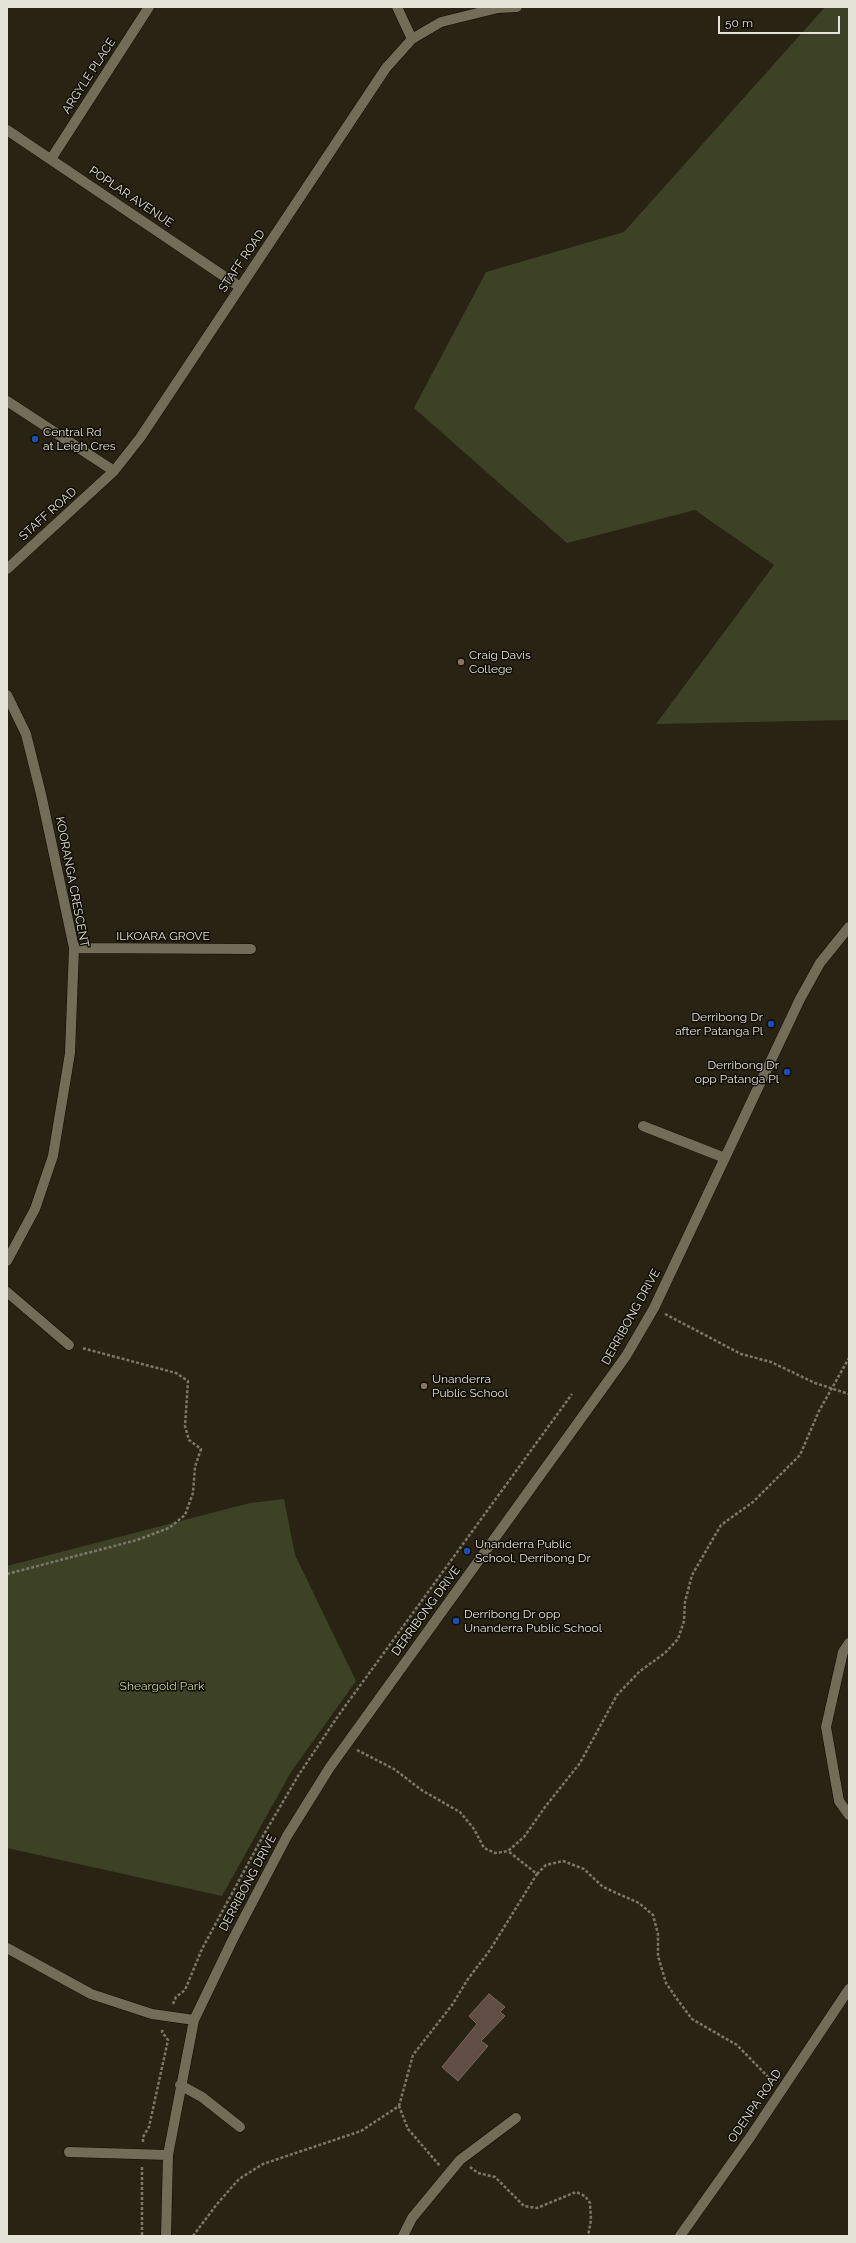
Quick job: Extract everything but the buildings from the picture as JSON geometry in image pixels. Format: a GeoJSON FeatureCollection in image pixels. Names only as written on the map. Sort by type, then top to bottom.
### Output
{"type":"FeatureCollection","features":[{"type":"Feature","properties":{"kind":"street","name":"ARGYLE PLACE"},"geometry":{"type":"LineString","coordinates":[[51,159],[149,7]]}},
{"type":"Feature","properties":{"kind":"street"},"geometry":{"type":"LineString","coordinates":[[397,7],[412,39]]}},
{"type":"Feature","properties":{"kind":"street","name":"STAFF ROAD"},"geometry":{"type":"LineString","coordinates":[[7,569],[114,471],[140,438],[386,68],[412,39],[441,22],[498,8],[517,7]]}},
{"type":"Feature","properties":{"kind":"street","name":"POPLAR AVENUE"},"geometry":{"type":"LineString","coordinates":[[7,130],[240,287]]}},
{"type":"Feature","properties":{"kind":"street"},"geometry":{"type":"LineString","coordinates":[[7,401],[114,471]]}},
{"type":"Feature","properties":{"kind":"street","name":"KOORANGA CRESCENT"},"geometry":{"type":"LineString","coordinates":[[7,695],[26,734],[45,809],[74,948],[70,1053],[53,1156],[35,1209],[7,1261]]}},
{"type":"Feature","properties":{"kind":"street","name":"DERRIBONG DRIVE"},"geometry":{"type":"LineString","coordinates":[[166,2236],[168,2155],[180,2085],[194,2020],[210,1984],[287,1836],[312,1792],[346,1744],[616,1373],[654,1308],[802,994],[820,963],[849,926]]}},
{"type":"Feature","properties":{"kind":"street","name":"ILKOARA GROVE"},"geometry":{"type":"LineString","coordinates":[[74,948],[251,949]]}},
{"type":"Feature","properties":{"kind":"street"},"geometry":{"type":"LineString","coordinates":[[643,1126],[725,1158]]}},
{"type":"Feature","properties":{"kind":"street"},"geometry":{"type":"LineString","coordinates":[[7,1292],[69,1345]]}},
{"type":"Feature","properties":{"kind":"street"},"geometry":{"type":"LineString","coordinates":[[849,1643],[842,1652],[826,1728],[839,1801],[849,1815]]}},
{"type":"Feature","properties":{"kind":"street"},"geometry":{"type":"LineString","coordinates":[[7,1948],[91,1994],[152,2014],[194,2020]]}},
{"type":"Feature","properties":{"kind":"street","name":"ODENPA ROAD"},"geometry":{"type":"LineString","coordinates":[[680,2236],[783,2088],[849,1989]]}},
{"type":"Feature","properties":{"kind":"street"},"geometry":{"type":"LineString","coordinates":[[180,2085],[202,2097],[240,2127]]}},
{"type":"Feature","properties":{"kind":"street"},"geometry":{"type":"LineString","coordinates":[[403,2236],[412,2218],[460,2160],[516,2118]]}},
{"type":"Feature","properties":{"kind":"street"},"geometry":{"type":"LineString","coordinates":[[69,2152],[168,2155]]}},
{"type":"Feature","properties":{"kind":"path"},"geometry":{"type":"LineString","coordinates":[[654,1308],[741,1354],[771,1362],[815,1384],[849,1394]]}},
{"type":"Feature","properties":{"kind":"path"},"geometry":{"type":"LineString","coordinates":[[7,1574],[136,1540],[170,1528],[185,1515],[193,1493],[195,1467],[201,1449],[189,1440],[185,1426],[188,1381],[176,1373],[69,1345]]}},
{"type":"Feature","properties":{"kind":"path"},"geometry":{"type":"LineString","coordinates":[[346,1744],[394,1769],[423,1791],[460,1812],[474,1829],[484,1848],[495,1853],[508,1851],[524,1837],[580,1763],[617,1695],[640,1671],[665,1653],[678,1639],[684,1621],[685,1602],[692,1575],[720,1525],[753,1502],[800,1455],[813,1423],[831,1388],[849,1358]]}},
{"type":"Feature","properties":{"kind":"path"},"geometry":{"type":"LineString","coordinates":[[508,1851],[537,1874]]}},
{"type":"Feature","properties":{"kind":"path"},"geometry":{"type":"LineString","coordinates":[[448,2173],[434,2162],[408,2129],[399,2106],[413,2055],[452,2005],[468,1979],[490,1950],[537,1874],[546,1865],[563,1862],[584,1869],[603,1887],[644,1907],[653,1915],[658,1934],[658,1956],[666,1984],[692,2019],[737,2045],[768,2079],[783,2088]]}},
{"type":"Feature","properties":{"kind":"path"},"geometry":{"type":"LineString","coordinates":[[193,2236],[217,2204],[239,2179],[263,2164],[361,2131],[399,2106]]}},
{"type":"Feature","properties":{"kind":"path"},"geometry":{"type":"LineString","coordinates":[[460,2160],[478,2173],[496,2177],[524,2206],[537,2208],[576,2192],[585,2196],[590,2203],[591,2220],[588,2236]]}},
{"type":"Feature","properties":{"kind":"green space"},"geometry":{"type":"Polygon","coordinates":[[[825,7],[849,7],[849,720],[656,724],[774,565],[695,510],[567,543],[414,408],[486,272],[624,232],[825,7]]]}},
{"type":"Feature","properties":{"kind":"green space","name":"Sheargold Park"},"geometry":{"type":"Polygon","coordinates":[[[284,1499],[295,1555],[356,1681],[291,1772],[222,1896],[7,1848],[7,1566],[250,1503],[284,1499]]]}},
{"type":"Feature","properties":{"kind":"place","name":"Central Rd at Leigh Cres"},"geometry":{"type":"Point","coordinates":[35,439]}},
{"type":"Feature","properties":{"kind":"place","name":"Craig Davis College"},"geometry":{"type":"Point","coordinates":[461,662]}},
{"type":"Feature","properties":{"kind":"place","name":"Derribong Dr after Patanga Pl"},"geometry":{"type":"Point","coordinates":[771,1024]}},
{"type":"Feature","properties":{"kind":"place","name":"Derribong Dr opp Patanga Pl"},"geometry":{"type":"Point","coordinates":[787,1072]}},
{"type":"Feature","properties":{"kind":"place","name":"Unanderra Public School"},"geometry":{"type":"Point","coordinates":[424,1386]}},
{"type":"Feature","properties":{"kind":"place","name":"Unanderra Public School, Derribong Dr"},"geometry":{"type":"Point","coordinates":[467,1551]}},
{"type":"Feature","properties":{"kind":"place","name":"Derribong Dr opp Unanderra Public School"},"geometry":{"type":"Point","coordinates":[456,1621]}}]}
